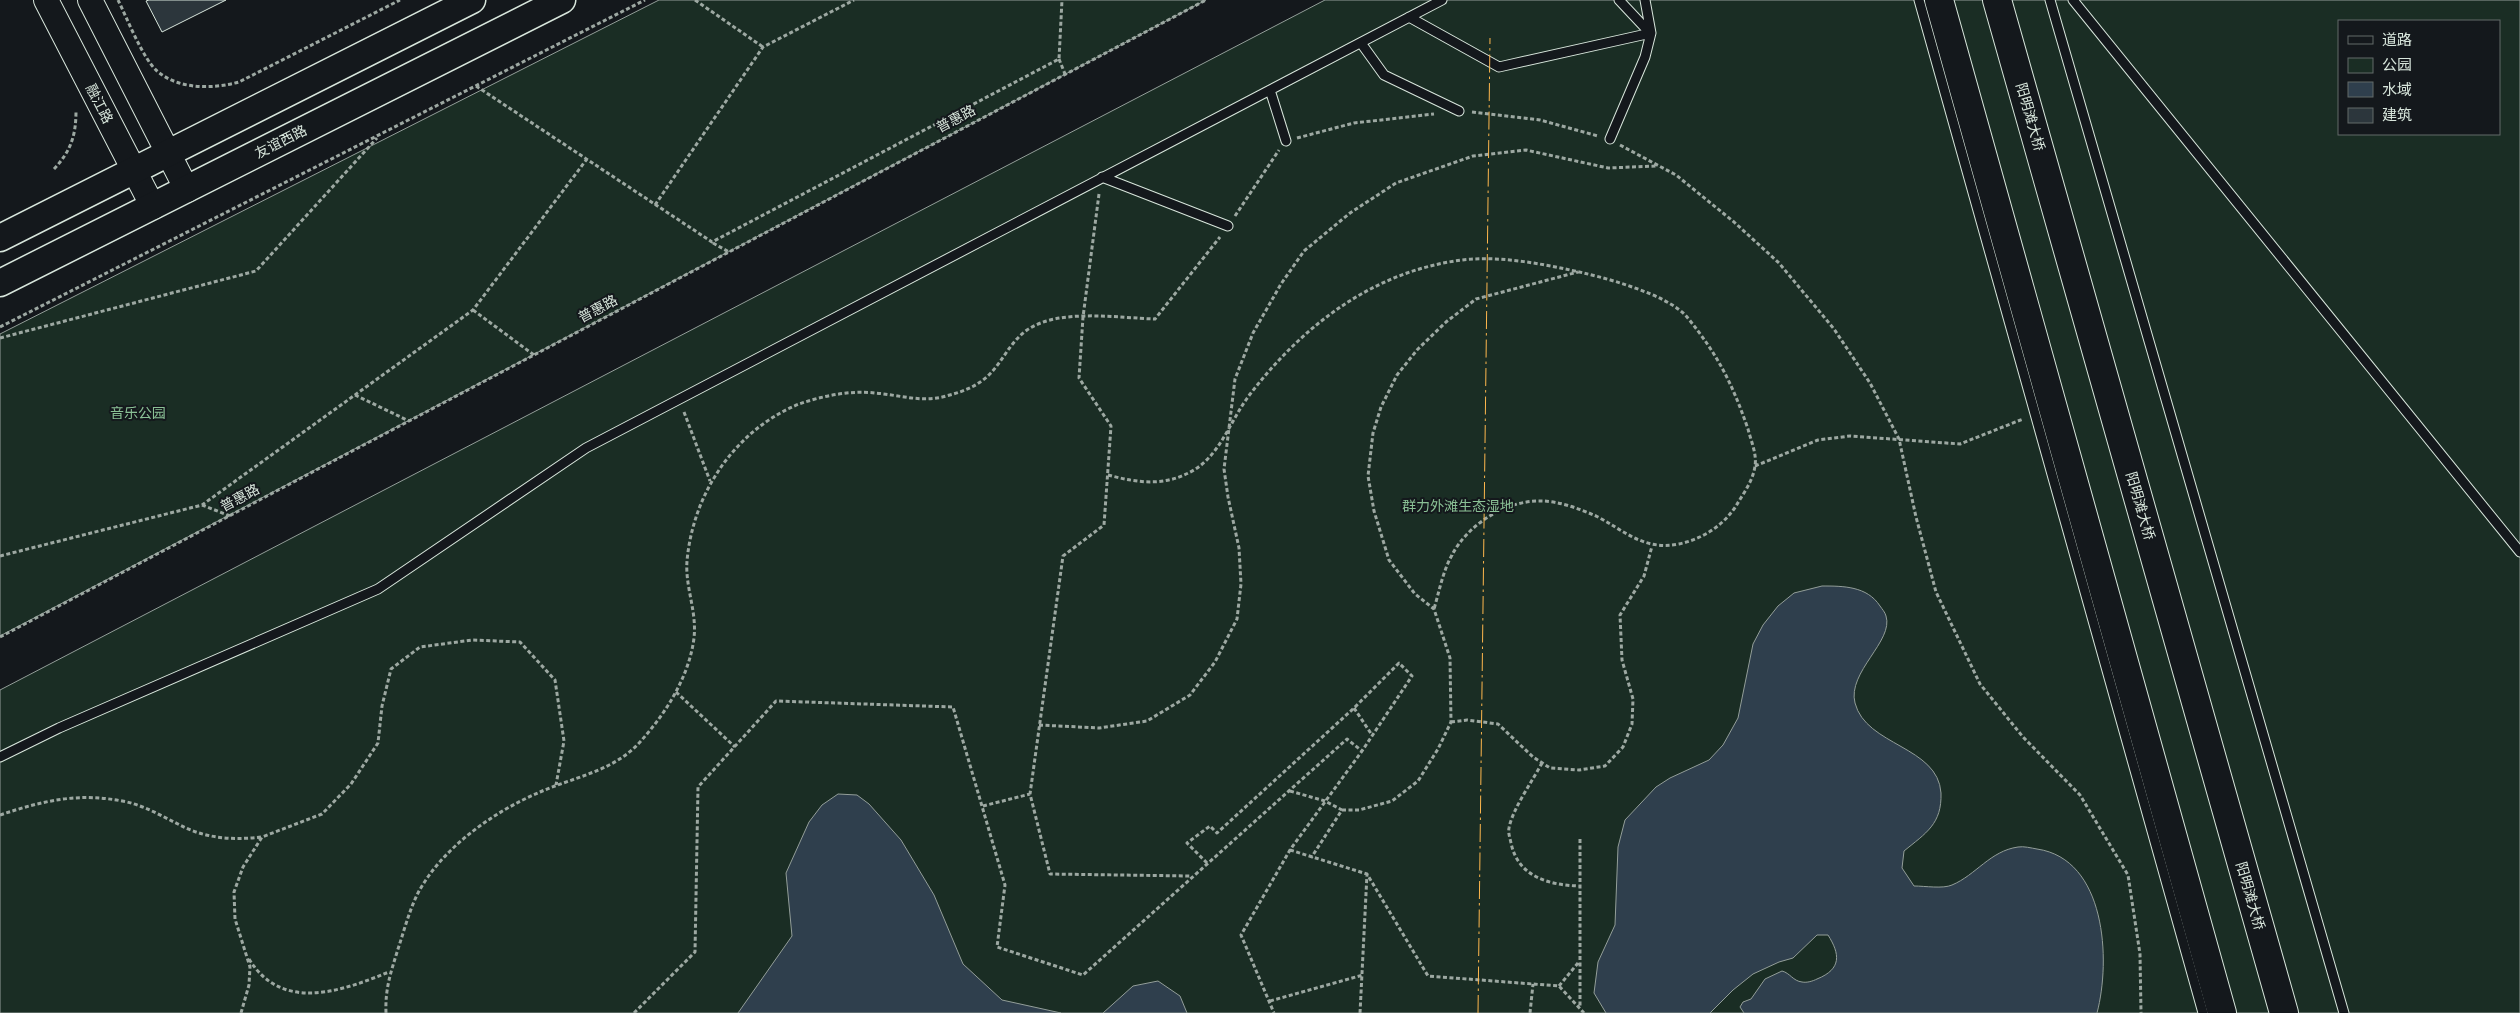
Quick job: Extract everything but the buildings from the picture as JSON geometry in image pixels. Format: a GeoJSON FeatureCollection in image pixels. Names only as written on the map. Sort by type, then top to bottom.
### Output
{"type":"FeatureCollection","features":[{"type":"Feature","properties":{"kind":"highway"},"geometry":{"type":"LineString","coordinates":[[1939,0],[2222,1013]]}},
{"type":"Feature","properties":{"kind":"highway","name":"阳明滩大桥"},"geometry":{"type":"LineString","coordinates":[[1997,0],[2284,1013]]}},
{"type":"Feature","properties":{"kind":"main road","name":"融江路"},"geometry":{"type":"LineString","coordinates":[[46,0],[153,207]]}},
{"type":"Feature","properties":{"kind":"main road"},"geometry":{"type":"LineString","coordinates":[[90,0],[187,190]]}},
{"type":"Feature","properties":{"kind":"main road"},"geometry":{"type":"LineString","coordinates":[[0,238],[472,0]]}},
{"type":"Feature","properties":{"kind":"main road","name":"友谊西路"},"geometry":{"type":"LineString","coordinates":[[0,283],[562,0]]}},
{"type":"Feature","properties":{"kind":"lane"},"geometry":{"type":"LineString","coordinates":[[0,757],[59,728],[378,589],[586,448],[1442,0]]}},
{"type":"Feature","properties":{"kind":"lane"},"geometry":{"type":"LineString","coordinates":[[1619,0],[1651,33]]}},
{"type":"Feature","properties":{"kind":"lane"},"geometry":{"type":"LineString","coordinates":[[1610,139],[1645,57],[1651,33],[1645,0]]}},
{"type":"Feature","properties":{"kind":"lane"},"geometry":{"type":"LineString","coordinates":[[1919,0],[2203,1013]]}},
{"type":"Feature","properties":{"kind":"lane"},"geometry":{"type":"LineString","coordinates":[[2050,0],[2344,1013]]}},
{"type":"Feature","properties":{"kind":"lane"},"geometry":{"type":"LineString","coordinates":[[2073,0],[2520,552]]}},
{"type":"Feature","properties":{"kind":"lane"},"geometry":{"type":"LineString","coordinates":[[1409,17],[1499,67],[1651,33]]}},
{"type":"Feature","properties":{"kind":"lane"},"geometry":{"type":"LineString","coordinates":[[1361,43],[1384,75],[1459,111]]}},
{"type":"Feature","properties":{"kind":"lane"},"geometry":{"type":"LineString","coordinates":[[1270,90],[1286,141]]}},
{"type":"Feature","properties":{"kind":"lane"},"geometry":{"type":"LineString","coordinates":[[1102,177],[1228,226]]}},
{"type":"Feature","properties":{"kind":"path"},"geometry":{"type":"LineString","coordinates":[[118,0],[149,62],[157,72],[184,83],[211,87],[239,82],[400,0]]}},
{"type":"Feature","properties":{"kind":"path"},"geometry":{"type":"LineString","coordinates":[[0,327],[646,0]]}},
{"type":"Feature","properties":{"kind":"path"},"geometry":{"type":"LineString","coordinates":[[695,0],[763,47]]}},
{"type":"Feature","properties":{"kind":"path"},"geometry":{"type":"LineString","coordinates":[[655,205],[763,47],[854,0]]}},
{"type":"Feature","properties":{"kind":"path"},"geometry":{"type":"LineString","coordinates":[[1062,0],[1059,59],[1065,74]]}},
{"type":"Feature","properties":{"kind":"path","name":"普惠路"},"geometry":{"type":"LineString","coordinates":[[0,637],[1206,0]]}},
{"type":"Feature","properties":{"kind":"path"},"geometry":{"type":"LineString","coordinates":[[712,242],[1059,59]]}},
{"type":"Feature","properties":{"kind":"path"},"geometry":{"type":"LineString","coordinates":[[476,86],[729,252]]}},
{"type":"Feature","properties":{"kind":"path"},"geometry":{"type":"LineString","coordinates":[[54,169],[71,147],[76,126],[76,111]]}},
{"type":"Feature","properties":{"kind":"path"},"geometry":{"type":"LineString","coordinates":[[386,1013],[389,971],[419,892],[438,864],[483,824],[536,793],[593,772],[629,752],[642,740],[676,692],[691,652],[694,637],[695,617],[687,564],[697,515],[710,481],[718,469],[746,438],[782,413],[800,404],[859,392],[924,400],[954,394],[970,388],[984,379],[1015,340],[1027,330],[1044,322],[1062,317],[1155,320],[1228,226],[1286,141],[1354,123],[1459,111],[1540,120],[1610,139],[1659,166],[1690,187],[1780,262],[1834,329],[1870,383],[1899,439],[1916,517],[1936,592],[1980,684],[2023,737],[2080,795],[2128,875],[2140,954],[2141,1013]]}},
{"type":"Feature","properties":{"kind":"path"},"geometry":{"type":"LineString","coordinates":[[0,338],[256,271],[379,136]]}},
{"type":"Feature","properties":{"kind":"path"},"geometry":{"type":"LineString","coordinates":[[1039,725],[1099,728],[1147,721],[1190,695],[1215,662],[1237,619],[1241,584],[1239,548],[1224,469],[1235,379],[1253,333],[1281,284],[1304,251],[1350,213],[1396,183],[1473,156],[1526,150],[1608,168],[1659,166]]}},
{"type":"Feature","properties":{"kind":"path"},"geometry":{"type":"LineString","coordinates":[[0,556],[202,505],[473,310],[586,159]]}},
{"type":"Feature","properties":{"kind":"path"},"geometry":{"type":"LineString","coordinates":[[1102,177],[1083,317],[1079,378],[1112,426],[1104,525],[1063,556],[1030,794],[1050,874],[1190,876]]}},
{"type":"Feature","properties":{"kind":"path"},"geometry":{"type":"LineString","coordinates":[[1108,475],[1136,483],[1158,483],[1195,470],[1214,453],[1249,395],[1302,335],[1344,303],[1394,278],[1428,266],[1458,260],[1512,260],[1578,272],[1650,294],[1682,312],[1704,338],[1727,374],[1754,449],[1756,466],[1748,488],[1728,518],[1711,532],[1680,544],[1652,546],[1595,516],[1558,503],[1539,500],[1515,505],[1497,512],[1477,525],[1459,544],[1451,557],[1434,609]]}},
{"type":"Feature","properties":{"kind":"path"},"geometry":{"type":"LineString","coordinates":[[1289,791],[1325,801],[1342,810],[1359,810],[1392,801],[1418,781],[1438,749],[1451,722],[1450,658],[1434,609],[1415,594],[1389,560],[1380,537],[1368,476],[1373,434],[1381,408],[1397,375],[1417,350],[1446,322],[1476,299],[1578,272]]}},
{"type":"Feature","properties":{"kind":"path"},"geometry":{"type":"LineString","coordinates":[[473,310],[534,355]]}},
{"type":"Feature","properties":{"kind":"path"},"geometry":{"type":"LineString","coordinates":[[355,395],[410,421]]}},
{"type":"Feature","properties":{"kind":"path"},"geometry":{"type":"LineString","coordinates":[[679,399],[710,481]]}},
{"type":"Feature","properties":{"kind":"path"},"geometry":{"type":"LineString","coordinates":[[1756,466],[1818,440],[1850,436],[1960,444],[2035,415]]}},
{"type":"Feature","properties":{"kind":"path"},"geometry":{"type":"LineString","coordinates":[[202,505],[230,516]]}},
{"type":"Feature","properties":{"kind":"path"},"geometry":{"type":"LineString","coordinates":[[1451,722],[1467,720],[1498,724],[1550,768],[1579,770],[1605,766],[1623,747],[1632,724],[1633,699],[1622,660],[1620,615],[1644,576],[1652,546]]}},
{"type":"Feature","properties":{"kind":"path"},"geometry":{"type":"LineString","coordinates":[[0,815],[38,802],[72,796],[128,802],[159,814],[188,829],[214,837],[238,840],[262,838],[322,814],[350,784],[378,743],[382,706],[391,669],[420,647],[472,640],[520,642],[555,680],[564,741],[556,785]]}},
{"type":"Feature","properties":{"kind":"path"},"geometry":{"type":"LineString","coordinates":[[1207,863],[1187,843],[1210,826],[1217,833],[1354,708],[1399,663],[1412,676],[1362,751],[1290,850],[1241,935],[1274,1013]]}},
{"type":"Feature","properties":{"kind":"path"},"geometry":{"type":"LineString","coordinates":[[676,692],[735,748]]}},
{"type":"Feature","properties":{"kind":"path"},"geometry":{"type":"LineString","coordinates":[[634,1013],[695,952],[698,787],[776,701],[953,707],[1006,885],[997,947],[1083,975],[1190,876],[1347,739],[1362,751]]}},
{"type":"Feature","properties":{"kind":"path"},"geometry":{"type":"LineString","coordinates":[[1354,708],[1372,735]]}},
{"type":"Feature","properties":{"kind":"path"},"geometry":{"type":"LineString","coordinates":[[1542,763],[1513,816],[1508,830],[1513,850],[1529,874],[1556,885],[1579,886]]}},
{"type":"Feature","properties":{"kind":"path"},"geometry":{"type":"LineString","coordinates":[[983,806],[1030,794]]}},
{"type":"Feature","properties":{"kind":"path"},"geometry":{"type":"LineString","coordinates":[[1311,858],[1342,810]]}},
{"type":"Feature","properties":{"kind":"path"},"geometry":{"type":"LineString","coordinates":[[262,838],[243,867],[234,892],[235,919],[248,958],[257,973],[269,983],[288,990],[315,994],[335,992],[389,971]]}},
{"type":"Feature","properties":{"kind":"path"},"geometry":{"type":"LineString","coordinates":[[1580,839],[1578,963],[1580,1008]]}},
{"type":"Feature","properties":{"kind":"path"},"geometry":{"type":"LineString","coordinates":[[1290,850],[1367,874],[1428,976],[1559,986],[1584,1013]]}},
{"type":"Feature","properties":{"kind":"path"},"geometry":{"type":"LineString","coordinates":[[1360,1013],[1367,874]]}},
{"type":"Feature","properties":{"kind":"path"},"geometry":{"type":"LineString","coordinates":[[241,1013],[249,985],[248,958]]}},
{"type":"Feature","properties":{"kind":"path"},"geometry":{"type":"LineString","coordinates":[[1559,986],[1578,963]]}},
{"type":"Feature","properties":{"kind":"path"},"geometry":{"type":"LineString","coordinates":[[1270,1001],[1363,975]]}},
{"type":"Feature","properties":{"kind":"path"},"geometry":{"type":"LineString","coordinates":[[1530,1013],[1533,984]]}},
{"type":"Feature","properties":{"kind":"green space","name":"音乐公园"},"geometry":{"type":"Polygon","coordinates":[[[659,0],[1206,0],[0,636],[0,334],[659,0]]]}},
{"type":"Feature","properties":{"kind":"green space","name":"群力外滩生态湿地"},"geometry":{"type":"Polygon","coordinates":[[[1325,0],[2520,0],[2520,1013],[0,1013],[0,690],[1325,0]]]}},
{"type":"Feature","properties":{"kind":"water"},"geometry":{"type":"Polygon","coordinates":[[[1822,586],[1846,587],[1861,591],[1875,599],[1884,612],[1887,626],[1878,646],[1863,668],[1858,680],[1854,691],[1855,703],[1862,717],[1873,729],[1915,755],[1928,765],[1937,777],[1941,793],[1939,813],[1926,833],[1904,851],[1902,868],[1914,886],[1944,887],[1961,881],[1991,858],[2008,849],[2028,847],[2060,857],[2077,871],[2090,891],[2098,915],[2102,940],[2103,966],[2097,1013],[1744,1013],[1740,1007],[1743,1002],[1751,999],[1765,979],[1782,971],[1794,979],[1808,982],[1831,971],[1835,966],[1835,948],[1828,935],[1817,935],[1793,958],[1753,974],[1733,990],[1710,1013],[1606,1013],[1594,993],[1598,962],[1615,925],[1618,847],[1625,820],[1656,787],[1670,778],[1709,760],[1723,745],[1738,718],[1753,644],[1763,625],[1778,606],[1794,593],[1822,586]]]}},
{"type":"Feature","properties":{"kind":"water"},"geometry":{"type":"Polygon","coordinates":[[[838,794],[857,795],[869,804],[901,840],[934,895],[963,964],[1002,1000],[1061,1013],[738,1013],[792,936],[786,873],[809,822],[822,805],[838,794]]]}},
{"type":"Feature","properties":{"kind":"water"},"geometry":{"type":"Polygon","coordinates":[[[1158,981],[1180,996],[1187,1013],[1103,1013],[1133,986],[1158,981]]]}},
{"type":"Feature","properties":{"kind":"power"},"geometry":{"type":"LineString","coordinates":[[1478,1013],[1490,38]]}}]}
